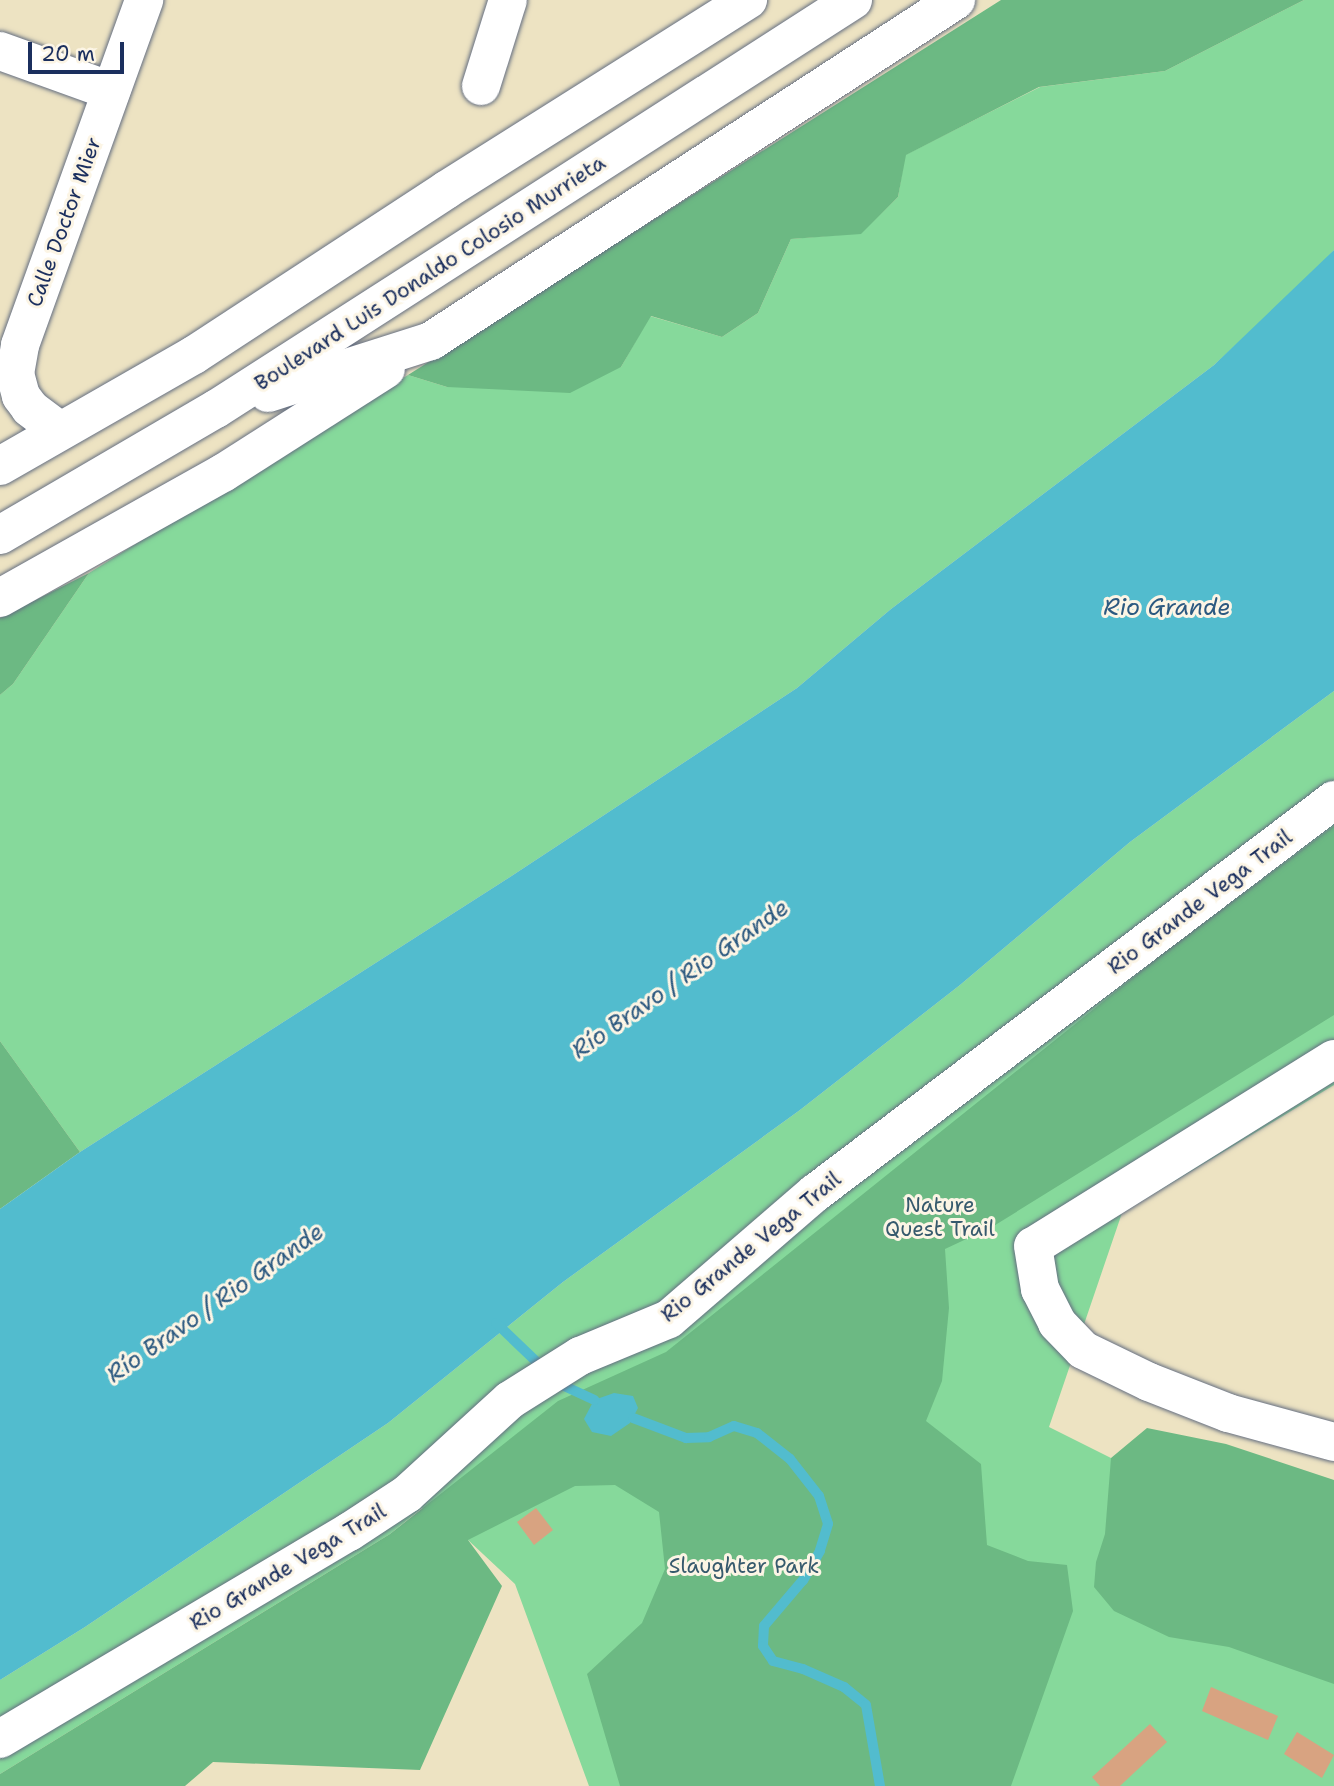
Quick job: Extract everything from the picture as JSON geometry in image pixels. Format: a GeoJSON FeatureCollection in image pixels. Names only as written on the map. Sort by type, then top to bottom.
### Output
{"type":"FeatureCollection","features":[{"type":"Feature","properties":{"kind":"main road","name":"Calle Doctor Mier"},"geometry":{"type":"LineString","coordinates":[[61,431],[30,408],[20,396],[15,374],[20,345],[144,0]]}},
{"type":"Feature","properties":{"kind":"main road"},"geometry":{"type":"LineString","coordinates":[[481,86],[509,0]]}},
{"type":"Feature","properties":{"kind":"main road"},"geometry":{"type":"LineString","coordinates":[[0,466],[194,355],[446,190],[748,0]]}},
{"type":"Feature","properties":{"kind":"main road","name":"Boulevard Luis Donaldo Colosio Murrieta"},"geometry":{"type":"LineString","coordinates":[[0,535],[216,409],[517,219],[853,0]]}},
{"type":"Feature","properties":{"kind":"main road"},"geometry":{"type":"LineString","coordinates":[[0,598],[223,473],[956,0]]}},
{"type":"Feature","properties":{"kind":"main road"},"geometry":{"type":"LineString","coordinates":[[0,51],[111,91]]}},
{"type":"Feature","properties":{"kind":"main road"},"geometry":{"type":"LineString","coordinates":[[216,409],[431,341]]}},
{"type":"Feature","properties":{"kind":"main road","name":"Rio Grande Vega Trail"},"geometry":{"type":"LineString","coordinates":[[0,1739],[349,1532],[407,1494],[510,1400],[580,1356],[669,1319],[815,1194],[1334,800]]}},
{"type":"Feature","properties":{"kind":"main road"},"geometry":{"type":"LineString","coordinates":[[1334,1059],[1033,1246],[1041,1289],[1057,1323],[1083,1350],[1149,1382],[1228,1413],[1334,1442]]}},
{"type":"Feature","properties":{"kind":"green space"},"geometry":{"type":"Polygon","coordinates":[[[1001,0],[1304,0],[1165,71],[1039,87],[906,155],[898,197],[861,234],[791,239],[758,313],[722,337],[651,316],[621,367],[570,393],[447,387],[408,375],[1001,0]]]}},
{"type":"Feature","properties":{"kind":"green space"},"geometry":{"type":"Polygon","coordinates":[[[1304,0],[1334,0],[1334,250],[1312,274],[1214,365],[891,609],[797,688],[510,877],[80,1152],[0,1041],[0,695],[13,684],[89,573],[408,375],[447,387],[621,367],[650,316],[722,337],[758,313],[791,239],[861,233],[898,197],[905,155],[1040,87],[1165,71],[1304,0]]]}},
{"type":"Feature","properties":{"kind":"green space"},"geometry":{"type":"Polygon","coordinates":[[[89,573],[13,684],[0,695],[0,618],[89,573]]]}},
{"type":"Feature","properties":{"kind":"green space"},"geometry":{"type":"Polygon","coordinates":[[[1334,691],[1334,1085],[1122,1213],[1049,1427],[1111,1458],[1334,1515],[1334,1786],[589,1786],[515,1584],[468,1540],[422,1508],[390,1534],[0,1774],[0,1680],[85,1627],[388,1423],[563,1282],[800,1110],[960,985],[1130,842],[1334,691]]]}},
{"type":"Feature","properties":{"kind":"green space"},"geometry":{"type":"Polygon","coordinates":[[[1334,826],[1334,1015],[992,1227],[945,1249],[949,1308],[942,1381],[926,1421],[981,1464],[987,1545],[1028,1561],[1067,1565],[1073,1611],[1011,1786],[620,1786],[587,1674],[642,1623],[665,1569],[659,1512],[615,1485],[575,1486],[468,1540],[502,1586],[420,1770],[213,1762],[185,1786],[0,1786],[0,1774],[390,1534],[558,1401],[666,1352],[1165,952],[1334,826]]]}},
{"type":"Feature","properties":{"kind":"green space"},"geometry":{"type":"Polygon","coordinates":[[[0,1041],[80,1152],[0,1209],[0,1041]]]}},
{"type":"Feature","properties":{"kind":"green space"},"geometry":{"type":"Polygon","coordinates":[[[1147,1428],[1226,1444],[1334,1480],[1334,1684],[1229,1647],[1169,1637],[1114,1611],[1094,1587],[1096,1562],[1105,1534],[1111,1458],[1147,1428]]]}},
{"type":"Feature","properties":{"kind":"water"},"geometry":{"type":"Polygon","coordinates":[[[1334,250],[1334,691],[1130,842],[960,985],[800,1110],[563,1282],[388,1423],[85,1627],[0,1680],[0,1209],[80,1152],[510,877],[797,688],[891,609],[1214,365],[1334,250]]]}},
{"type":"Feature","properties":{"kind":"water"},"geometry":{"type":"Polygon","coordinates":[[[614,1393],[633,1396],[638,1408],[630,1423],[611,1436],[592,1432],[584,1419],[594,1400],[614,1393]]]}},
{"type":"Feature","properties":{"kind":"building"},"geometry":{"type":"Polygon","coordinates":[[[536,1508],[553,1530],[534,1545],[517,1522],[536,1508]]]}},
{"type":"Feature","properties":{"kind":"building"},"geometry":{"type":"Polygon","coordinates":[[[1211,1687],[1278,1716],[1268,1740],[1202,1711],[1211,1687]]]}},
{"type":"Feature","properties":{"kind":"building"},"geometry":{"type":"Polygon","coordinates":[[[1150,1724],[1167,1742],[1120,1786],[1100,1786],[1092,1777],[1150,1724]]]}},
{"type":"Feature","properties":{"kind":"building"},"geometry":{"type":"Polygon","coordinates":[[[1297,1732],[1334,1755],[1322,1778],[1284,1754],[1297,1732]]]}},
{"type":"Feature","properties":{"kind":"waterway"},"geometry":{"type":"LineString","coordinates":[[496,1323],[541,1366]]}},
{"type":"Feature","properties":{"kind":"waterway"},"geometry":{"type":"LineString","coordinates":[[560,1384],[594,1400]]}},
{"type":"Feature","properties":{"kind":"waterway"},"geometry":{"type":"LineString","coordinates":[[633,1418],[686,1438],[709,1437],[734,1426],[757,1433],[790,1459],[819,1496],[828,1524],[820,1551],[803,1580],[764,1626],[763,1646],[773,1661],[803,1669],[844,1687],[866,1705],[880,1786]]}},
{"type":"Feature","properties":{"kind":"water label","name":"Rio Grande"},"geometry":{"type":"Point","coordinates":[1167,607]}},
{"type":"Feature","properties":{"kind":"water label","name":"Río Bravo / Rio Grande"},"geometry":{"type":"Point","coordinates":[680,979]}},
{"type":"Feature","properties":{"kind":"water label","name":"Río Bravo / Rio Grande"},"geometry":{"type":"Point","coordinates":[215,1303]}},
{"type":"Feature","properties":{"kind":"park label","name":"Nature Quest Trail"},"geometry":{"type":"Point","coordinates":[940,1217]}},
{"type":"Feature","properties":{"kind":"park label","name":"Slaughter Park"},"geometry":{"type":"Point","coordinates":[744,1566]}}]}
